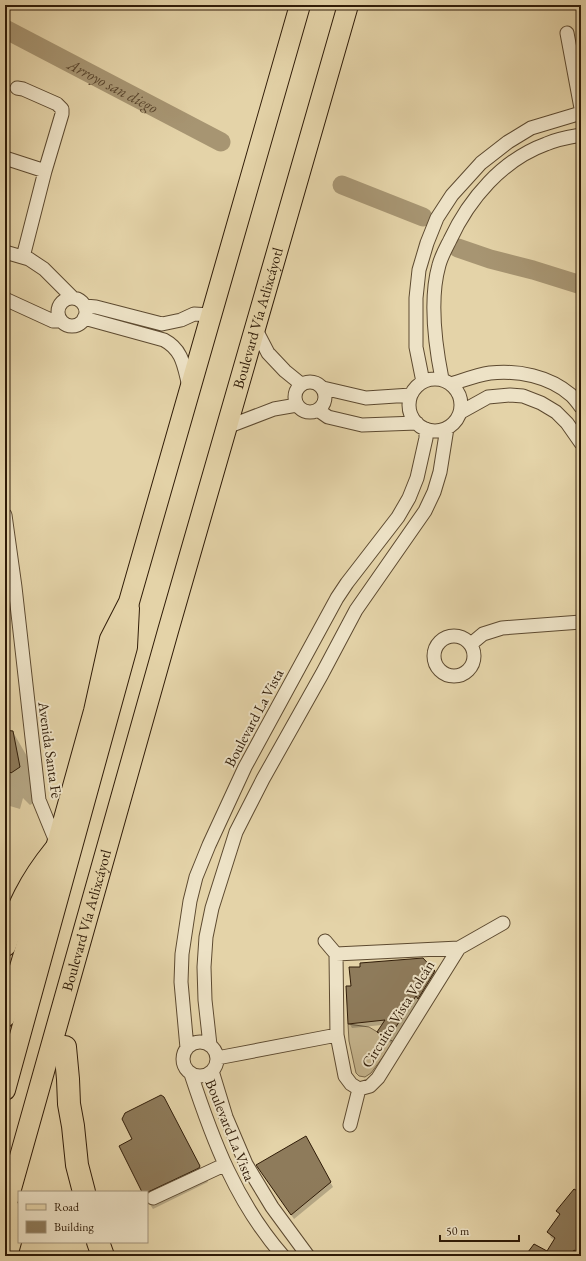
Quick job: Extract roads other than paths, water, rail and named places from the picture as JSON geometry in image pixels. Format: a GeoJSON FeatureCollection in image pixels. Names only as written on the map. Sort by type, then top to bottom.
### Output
{"type":"FeatureCollection","features":[{"type":"Feature","properties":{"kind":"highway"},"geometry":{"type":"LineString","coordinates":[[5,945],[22,899],[38,872],[56,847]]}},
{"type":"Feature","properties":{"kind":"highway"},"geometry":{"type":"LineString","coordinates":[[65,1047],[69,1104],[77,1165],[84,1191]]}},
{"type":"Feature","properties":{"kind":"highway"},"geometry":{"type":"LineString","coordinates":[[98,1243],[103,1256]]}},
{"type":"Feature","properties":{"kind":"main road"},"geometry":{"type":"LineString","coordinates":[[5,1017],[56,847],[94,711],[110,638],[129,602],[300,5]]}},
{"type":"Feature","properties":{"kind":"main road","name":"Boulevard Vía Atlixcáyotl"},"geometry":{"type":"LineString","coordinates":[[5,1210],[168,630],[348,5]]}},
{"type":"Feature","properties":{"kind":"main road"},"geometry":{"type":"LineString","coordinates":[[5,1090],[127,647],[129,602]]}},
{"type":"Feature","properties":{"kind":"main road","name":"Boulevard Vía Atlixcáyotl"},"geometry":{"type":"LineString","coordinates":[[25,1191],[168,677],[170,652],[168,630]]}},
{"type":"Feature","properties":{"kind":"main road"},"geometry":{"type":"LineString","coordinates":[[7,1256],[18,1217]]}},
{"type":"Feature","properties":{"kind":"street"},"geometry":{"type":"LineString","coordinates":[[567,34],[581,108]]}},
{"type":"Feature","properties":{"kind":"street"},"geometry":{"type":"LineString","coordinates":[[17,88],[57,104],[62,109],[62,114],[22,257]]}},
{"type":"Feature","properties":{"kind":"street"},"geometry":{"type":"LineString","coordinates":[[423,382],[416,347],[417,284],[419,270],[427,243],[437,218],[452,195],[481,163],[508,142],[531,128],[581,113]]}},
{"type":"Feature","properties":{"kind":"street"},"geometry":{"type":"LineString","coordinates":[[318,410],[328,417],[362,425],[421,426],[436,431],[447,428],[456,422],[461,412],[462,402],[458,392],[447,382],[438,359],[433,303],[439,265],[457,224],[474,199],[496,176],[518,158],[546,144],[581,135]]}},
{"type":"Feature","properties":{"kind":"street"},"geometry":{"type":"LineString","coordinates":[[5,158],[45,171]]}},
{"type":"Feature","properties":{"kind":"street"},"geometry":{"type":"LineString","coordinates":[[5,252],[29,259],[44,269],[72,298],[77,299],[84,312],[171,343],[182,358],[190,390]]}},
{"type":"Feature","properties":{"kind":"street"},"geometry":{"type":"LineString","coordinates":[[72,298],[66,299],[61,303],[58,309],[58,316],[61,321],[67,325],[74,326],[80,323],[84,312],[96,307],[162,324],[181,320],[194,314],[212,315]]}},
{"type":"Feature","properties":{"kind":"street"},"geometry":{"type":"LineString","coordinates":[[5,299],[53,321],[61,321]]}},
{"type":"Feature","properties":{"kind":"street"},"geometry":{"type":"LineString","coordinates":[[255,328],[268,353],[282,368],[301,384]]}},
{"type":"Feature","properties":{"kind":"street"},"geometry":{"type":"LineString","coordinates":[[421,426],[411,415],[409,405],[411,396],[416,388],[423,382],[432,379],[447,382],[484,374],[510,372],[543,378],[558,386],[571,396],[581,407]]}},
{"type":"Feature","properties":{"kind":"street"},"geometry":{"type":"LineString","coordinates":[[307,381],[313,381],[323,388],[325,400],[323,406],[318,410],[306,412],[301,410],[294,400],[297,388],[307,381]]}},
{"type":"Feature","properties":{"kind":"street"},"geometry":{"type":"LineString","coordinates":[[323,388],[366,398],[411,396]]}},
{"type":"Feature","properties":{"kind":"street"},"geometry":{"type":"LineString","coordinates":[[461,412],[488,397],[510,395],[523,396],[541,403],[556,412],[567,423],[581,443]]}},
{"type":"Feature","properties":{"kind":"street"},"geometry":{"type":"LineString","coordinates":[[227,427],[274,409],[297,405]]}},
{"type":"Feature","properties":{"kind":"street","name":"Boulevard La Vista"},"geometry":{"type":"LineString","coordinates":[[187,1048],[181,982],[182,954],[190,901],[196,877],[244,768],[337,598],[398,517],[409,498],[417,478],[426,438],[421,426]]}},
{"type":"Feature","properties":{"kind":"street"},"geometry":{"type":"LineString","coordinates":[[210,1045],[202,1042],[194,1043],[187,1048],[183,1055],[182,1062],[185,1069],[191,1074],[198,1077],[206,1076],[212,1071],[216,1064],[217,1058],[210,1045],[205,1000],[204,967],[206,937],[212,908],[236,832],[263,779],[356,610],[425,511],[434,492],[440,472],[447,428]]}},
{"type":"Feature","properties":{"kind":"street","name":"Avenida Santa Fe"},"geometry":{"type":"LineString","coordinates":[[5,515],[15,587],[39,800],[56,847]]}},
{"type":"Feature","properties":{"kind":"street"},"geometry":{"type":"LineString","coordinates":[[470,644],[483,634],[502,628],[581,622]]}},
{"type":"Feature","properties":{"kind":"street"},"geometry":{"type":"LineString","coordinates":[[302,662],[322,674]]}},
{"type":"Feature","properties":{"kind":"street","name":"Circuito Vista Volcán"},"geometry":{"type":"LineString","coordinates":[[459,948],[378,1078],[370,1086],[359,1089],[351,1084],[345,1076],[337,1035],[336,954],[459,948],[503,923]]}},
{"type":"Feature","properties":{"kind":"street"},"geometry":{"type":"LineString","coordinates":[[325,941],[336,954]]}},
{"type":"Feature","properties":{"kind":"street"},"geometry":{"type":"LineString","coordinates":[[217,1058],[337,1035]]}},
{"type":"Feature","properties":{"kind":"street","name":"Boulevard La Vista"},"geometry":{"type":"LineString","coordinates":[[212,1071],[226,1117],[246,1164],[272,1207],[308,1256]]}},
{"type":"Feature","properties":{"kind":"street","name":"Boulevard La Vista"},"geometry":{"type":"LineString","coordinates":[[191,1074],[206,1122],[224,1165],[240,1194],[279,1255]]}},
{"type":"Feature","properties":{"kind":"street"},"geometry":{"type":"LineString","coordinates":[[350,1125],[359,1089]]}},
{"type":"Feature","properties":{"kind":"street"},"geometry":{"type":"LineString","coordinates":[[153,1198],[224,1165]]}},
{"type":"Feature","properties":{"kind":"waterway","name":"Arroyo san diego"},"geometry":{"type":"LineString","coordinates":[[5,29],[221,142]]}},
{"type":"Feature","properties":{"kind":"waterway"},"geometry":{"type":"LineString","coordinates":[[342,185],[423,217]]}},
{"type":"Feature","properties":{"kind":"waterway"},"geometry":{"type":"LineString","coordinates":[[458,248],[490,259],[533,270],[581,285]]}}]}
